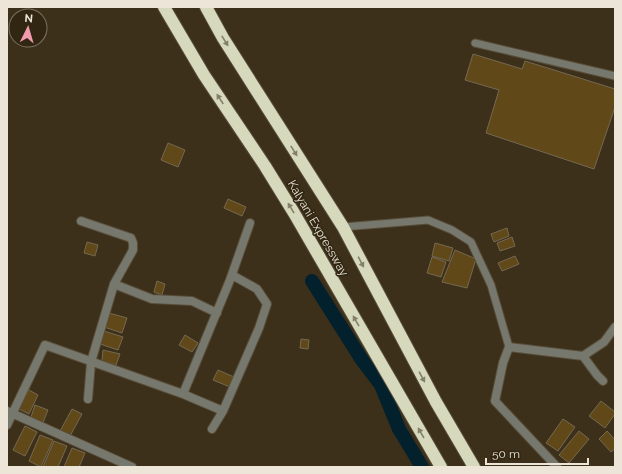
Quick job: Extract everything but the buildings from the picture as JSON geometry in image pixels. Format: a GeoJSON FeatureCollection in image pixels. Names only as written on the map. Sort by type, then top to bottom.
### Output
{"type":"FeatureCollection","features":[{"type":"Feature","properties":{"kind":"highway","name":"Kalyani Expressway"},"geometry":{"type":"LineString","coordinates":[[164,7],[204,75],[265,166],[294,213],[441,467]]}},
{"type":"Feature","properties":{"kind":"highway"},"geometry":{"type":"LineString","coordinates":[[206,7],[223,38],[343,227],[436,402],[474,467]]}},
{"type":"Feature","properties":{"kind":"street"},"geometry":{"type":"LineString","coordinates":[[81,221],[131,238],[133,243],[133,250],[114,284],[91,362],[88,399]]}},
{"type":"Feature","properties":{"kind":"street"},"geometry":{"type":"LineString","coordinates":[[183,394],[232,275],[250,223]]}},
{"type":"Feature","properties":{"kind":"street"},"geometry":{"type":"LineString","coordinates":[[212,429],[223,411],[259,328],[267,304],[257,289],[232,275]]}},
{"type":"Feature","properties":{"kind":"street"},"geometry":{"type":"LineString","coordinates":[[114,284],[152,299],[192,301],[217,313]]}},
{"type":"Feature","properties":{"kind":"street"},"geometry":{"type":"LineString","coordinates":[[557,467],[495,401],[503,362],[509,347],[583,356],[604,342],[615,327]]}},
{"type":"Feature","properties":{"kind":"street"},"geometry":{"type":"LineString","coordinates":[[7,425],[10,412],[45,346],[183,394],[223,411]]}},
{"type":"Feature","properties":{"kind":"street"},"geometry":{"type":"LineString","coordinates":[[583,356],[603,382]]}},
{"type":"Feature","properties":{"kind":"street"},"geometry":{"type":"LineString","coordinates":[[10,412],[132,467]]}},
{"type":"Feature","properties":{"kind":"lane"},"geometry":{"type":"LineString","coordinates":[[474,43],[615,76]]}},
{"type":"Feature","properties":{"kind":"lane"},"geometry":{"type":"LineString","coordinates":[[343,227],[428,220],[452,230],[470,242],[491,285],[509,347]]}},
{"type":"Feature","properties":{"kind":"waterway"},"geometry":{"type":"LineString","coordinates":[[312,281],[362,360],[381,385],[399,429],[422,467]]}}]}
